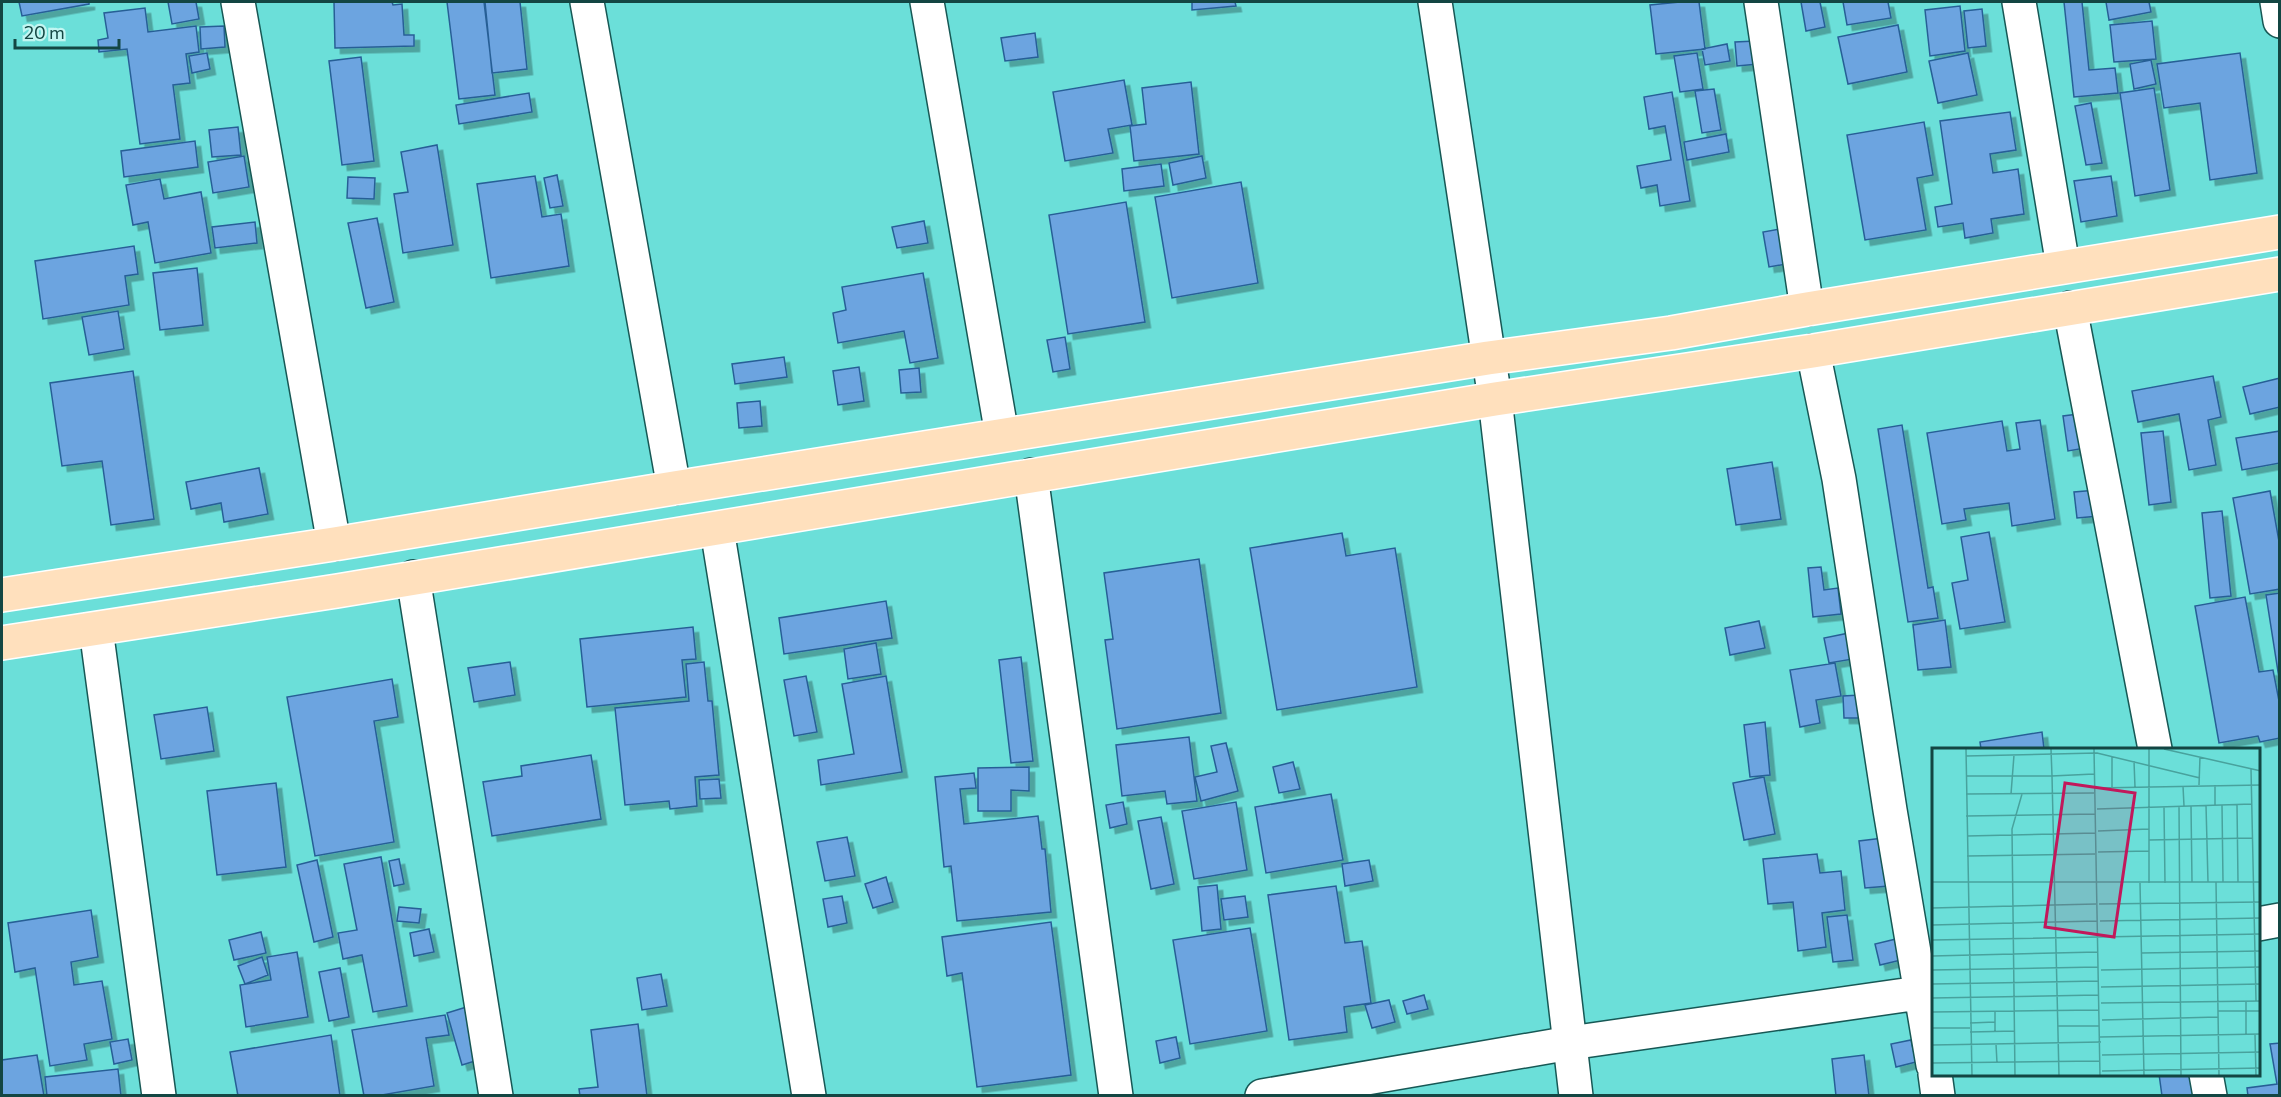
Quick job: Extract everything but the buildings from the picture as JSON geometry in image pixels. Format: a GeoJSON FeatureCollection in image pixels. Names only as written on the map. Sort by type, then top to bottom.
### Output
{"type":"FeatureCollection","features":[{"type":"Feature","properties":{"kind":"main road"},"geometry":{"type":"LineString","coordinates":[[2,590],[334,544],[1488,358],[1671,333],[2063,266],[2280,232]]}},
{"type":"Feature","properties":{"kind":"main road"},"geometry":{"type":"LineString","coordinates":[[2,643],[717,529],[1494,399],[1813,351],[2280,274]]}},
{"type":"Feature","properties":{"kind":"street"},"geometry":{"type":"LineString","coordinates":[[238,2],[334,544]]}},
{"type":"Feature","properties":{"kind":"street"},"geometry":{"type":"LineString","coordinates":[[586,2],[674,488]]}},
{"type":"Feature","properties":{"kind":"street"},"geometry":{"type":"LineString","coordinates":[[927,2],[1002,435]]}},
{"type":"Feature","properties":{"kind":"street"},"geometry":{"type":"LineString","coordinates":[[1435,2],[1494,399],[1576,1095]]}},
{"type":"Feature","properties":{"kind":"street"},"geometry":{"type":"LineString","coordinates":[[1761,2],[1807,309]]}},
{"type":"Feature","properties":{"kind":"street"},"geometry":{"type":"LineString","coordinates":[[2019,2],[2063,266]]}},
{"type":"Feature","properties":{"kind":"street"},"geometry":{"type":"LineString","coordinates":[[2277,2],[2280,21]]}},
{"type":"Feature","properties":{"kind":"street"},"geometry":{"type":"LineString","coordinates":[[2070,308],[2156,748]]}},
{"type":"Feature","properties":{"kind":"street"},"geometry":{"type":"LineString","coordinates":[[1813,351],[1839,479],[1890,810],[1927,992],[1932,1053]]}},
{"type":"Feature","properties":{"kind":"street"},"geometry":{"type":"LineString","coordinates":[[1031,475],[1116,1095]]}},
{"type":"Feature","properties":{"kind":"street"},"geometry":{"type":"LineString","coordinates":[[717,529],[809,1095]]}},
{"type":"Feature","properties":{"kind":"street"},"geometry":{"type":"LineString","coordinates":[[413,577],[496,1095]]}},
{"type":"Feature","properties":{"kind":"street"},"geometry":{"type":"LineString","coordinates":[[96,629],[159,1095]]}},
{"type":"Feature","properties":{"kind":"street"},"geometry":{"type":"LineString","coordinates":[[2260,924],[2280,920]]}},
{"type":"Feature","properties":{"kind":"street"},"geometry":{"type":"LineString","coordinates":[[1262,1095],[1570,1043],[1927,992]]}},
{"type":"Feature","properties":{"kind":"street"},"geometry":{"type":"LineString","coordinates":[[1935,1076],[1938,1095]]}},
{"type":"Feature","properties":{"kind":"street"},"geometry":{"type":"LineString","coordinates":[[2206,1076],[2210,1095]]}}]}
